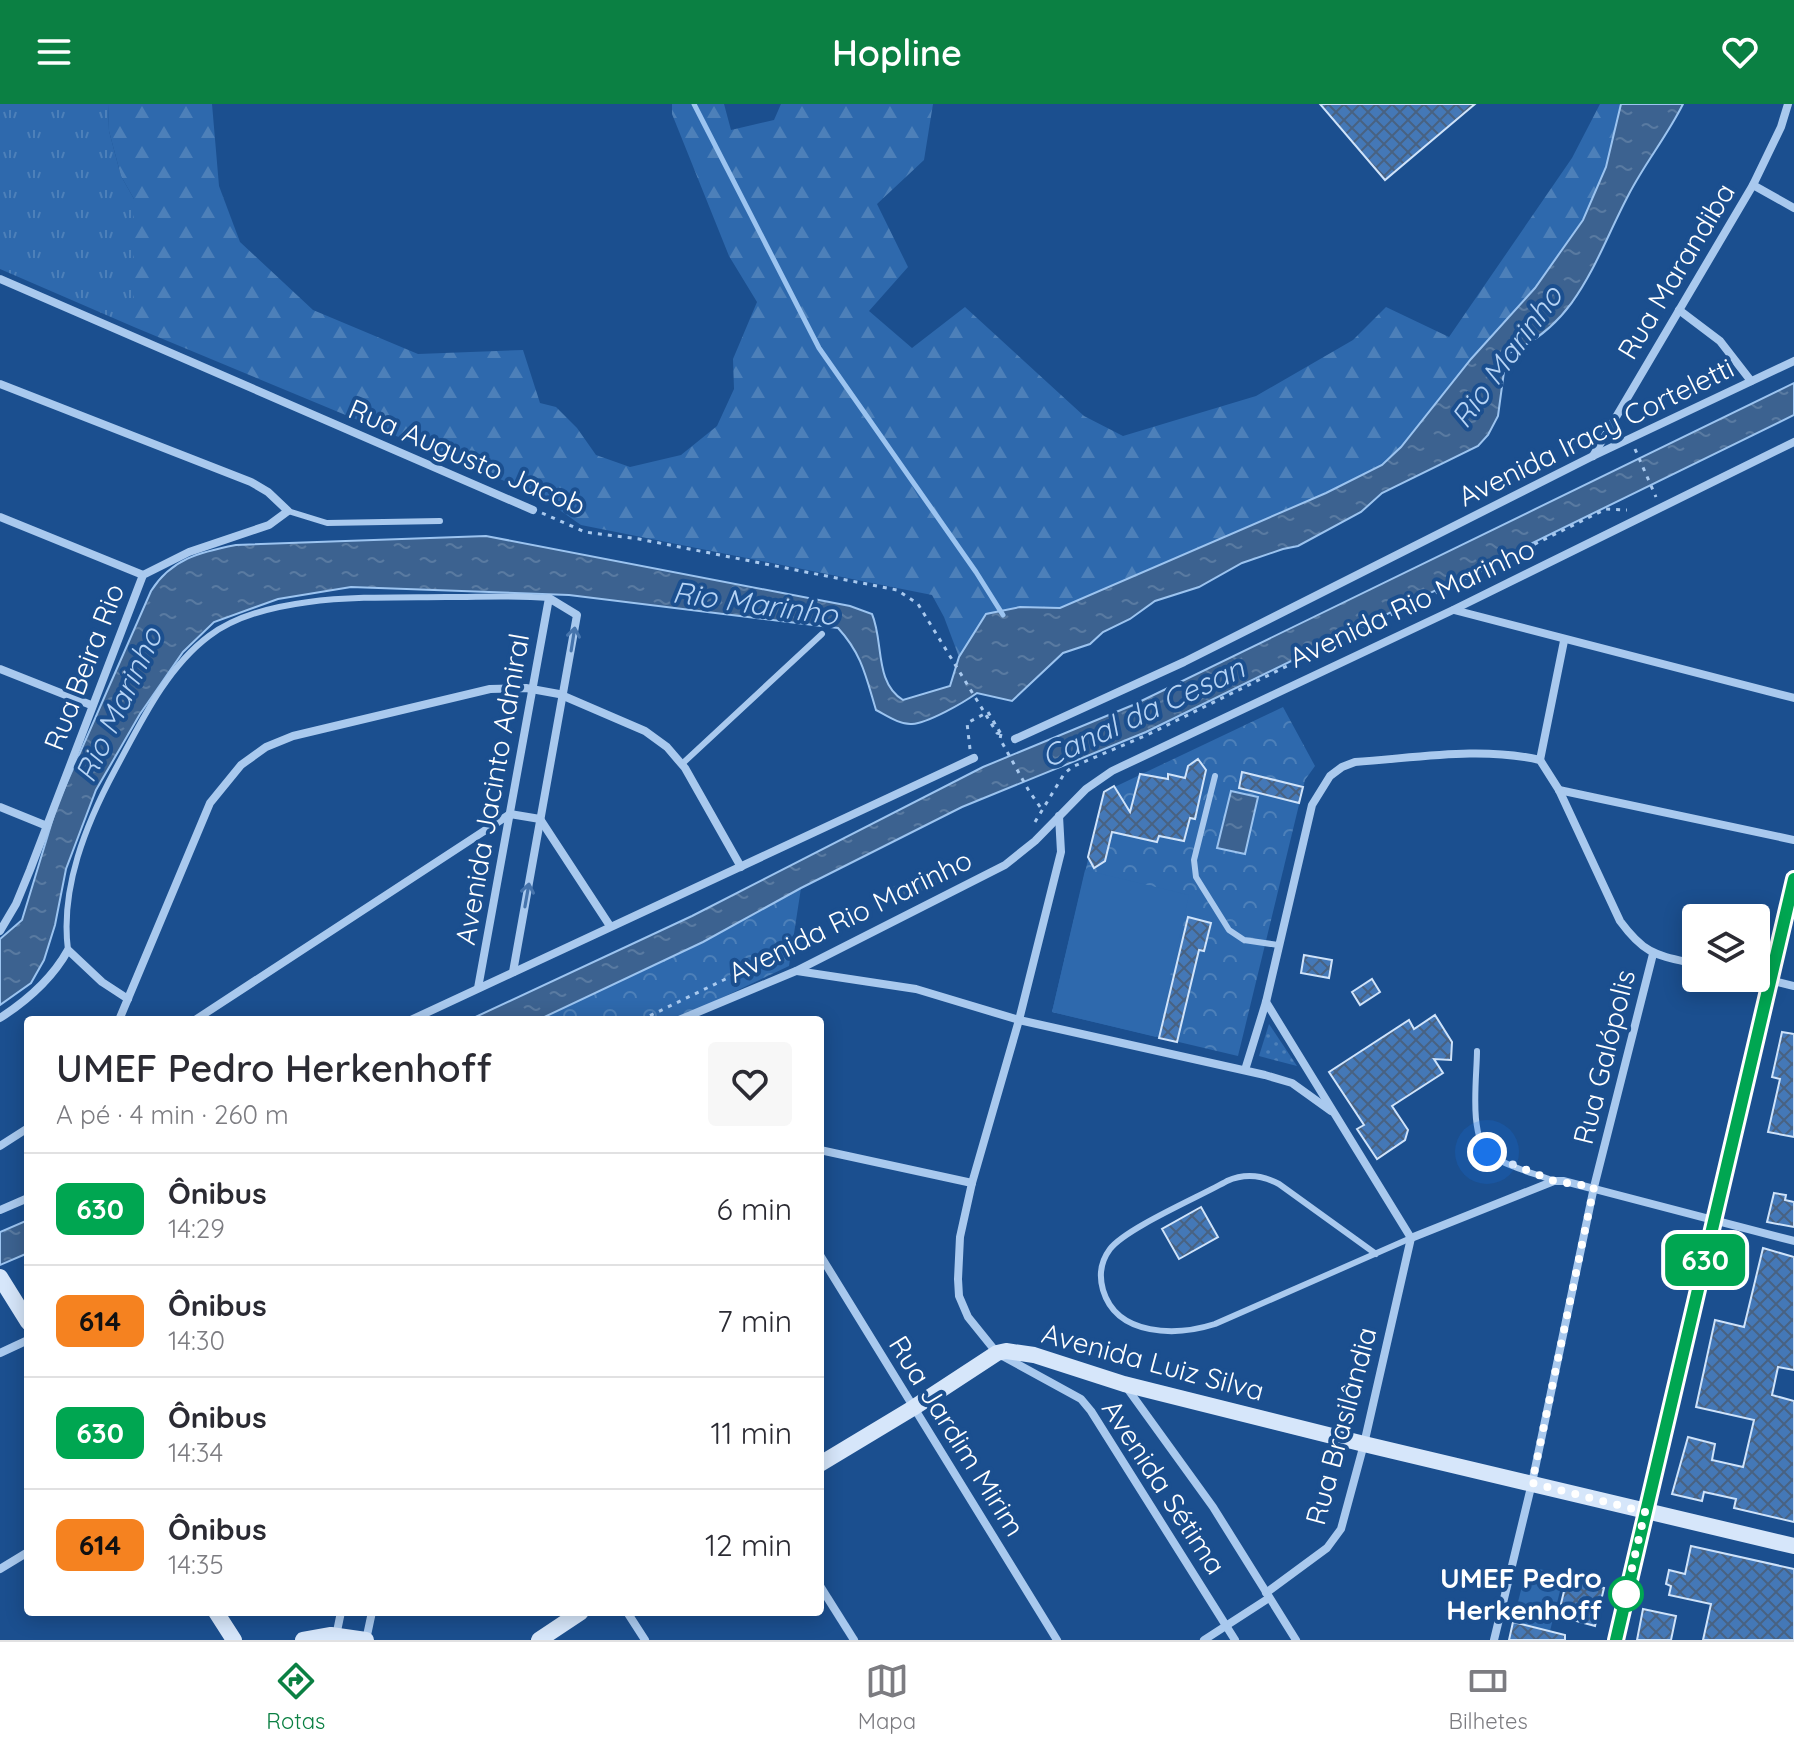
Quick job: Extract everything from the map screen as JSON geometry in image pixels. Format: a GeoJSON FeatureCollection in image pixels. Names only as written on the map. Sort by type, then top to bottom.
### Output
{"type":"FeatureCollection","features":[{"type":"Feature","properties":{"kind":"street","name":"Rua Marandiba"},"geometry":{"type":"LineString","coordinates":[[1593,456],[1753,185],[1781,127],[1788,104]]}},
{"type":"Feature","properties":{"kind":"street"},"geometry":{"type":"LineString","coordinates":[[1753,185],[1794,208]]}},
{"type":"Feature","properties":{"kind":"street","name":"Rua Augusto Jacob"},"geometry":{"type":"LineString","coordinates":[[0,279],[533,510]]}},
{"type":"Feature","properties":{"kind":"street"},"geometry":{"type":"LineString","coordinates":[[1679,310],[1720,341],[1751,381]]}},
{"type":"Feature","properties":{"kind":"street","name":"Avenida Iracy Corteletti"},"geometry":{"type":"LineString","coordinates":[[1417,543],[1794,361]]}},
{"type":"Feature","properties":{"kind":"street"},"geometry":{"type":"LineString","coordinates":[[0,384],[251,482],[268,492],[288,511]]}},
{"type":"Feature","properties":{"kind":"street","name":"Avenida Rio Marinho"},"geometry":{"type":"LineString","coordinates":[[688,1016],[796,971],[1005,865],[1029,846],[1086,789],[1112,771],[1453,610],[1794,442]]}},
{"type":"Feature","properties":{"kind":"street","name":"Rua Beira Rio"},"geometry":{"type":"LineString","coordinates":[[1,929],[16,904],[143,575],[189,552],[269,525],[288,511]]}},
{"type":"Feature","properties":{"kind":"street"},"geometry":{"type":"LineString","coordinates":[[0,517],[143,575]]}},
{"type":"Feature","properties":{"kind":"street","name":"Avenida Rio Marinho"},"geometry":{"type":"LineString","coordinates":[[1015,739],[1184,662],[1417,543]]}},
{"type":"Feature","properties":{"kind":"street","name":"Avenida Jacinto Admiral"},"geometry":{"type":"LineString","coordinates":[[478,988],[549,598],[577,615],[513,972]]}},
{"type":"Feature","properties":{"kind":"street"},"geometry":{"type":"LineString","coordinates":[[1453,610],[1794,698]]}},
{"type":"Feature","properties":{"kind":"street"},"geometry":{"type":"LineString","coordinates":[[1540,760],[1564,641]]}},
{"type":"Feature","properties":{"kind":"street"},"geometry":{"type":"LineString","coordinates":[[0,669],[91,705]]}},
{"type":"Feature","properties":{"kind":"street"},"geometry":{"type":"LineString","coordinates":[[121,1016],[210,803],[229,777],[253,755],[293,736],[490,689],[533,690],[564,696],[645,731],[667,747],[682,764],[741,867]]}},
{"type":"Feature","properties":{"kind":"street"},"geometry":{"type":"LineString","coordinates":[[419,1016],[741,867],[972,753]]}},
{"type":"Feature","properties":{"kind":"street"},"geometry":{"type":"LineString","coordinates":[[1245,1070],[1266,1002],[1312,805],[1330,776],[1355,762],[1486,753],[1516,754],[1540,760],[1559,790],[1620,921],[1633,938],[1653,954],[1682,961]]}},
{"type":"Feature","properties":{"kind":"street"},"geometry":{"type":"LineString","coordinates":[[1559,790],[1794,840]]}},
{"type":"Feature","properties":{"kind":"street"},"geometry":{"type":"LineString","coordinates":[[0,807],[47,826]]}},
{"type":"Feature","properties":{"kind":"street"},"geometry":{"type":"LineString","coordinates":[[201,1016],[510,814],[540,819],[610,926]]}},
{"type":"Feature","properties":{"kind":"street","name":"Avenida Luiz Silva"},"geometry":{"type":"LineString","coordinates":[[1056,819],[1061,852],[960,1237],[959,1296],[968,1317],[997,1353],[1006,1351],[1034,1355],[1124,1384],[1794,1546]]}},
{"type":"Feature","properties":{"kind":"street"},"geometry":{"type":"LineString","coordinates":[[1770,958],[1794,879]]}},
{"type":"Feature","properties":{"kind":"street"},"geometry":{"type":"LineString","coordinates":[[0,1018],[22,1004],[57,969],[68,950],[102,982],[128,999]]}},
{"type":"Feature","properties":{"kind":"street","name":"Rua Galópolis"},"geometry":{"type":"LineString","coordinates":[[1494,1640],[1532,1483],[1594,1187],[1653,954]]}},
{"type":"Feature","properties":{"kind":"street"},"geometry":{"type":"LineString","coordinates":[[796,971],[916,989],[1019,1020],[1245,1070],[1292,1083],[1331,1111]]}},
{"type":"Feature","properties":{"kind":"street"},"geometry":{"type":"LineString","coordinates":[[1770,980],[1794,986]]}},
{"type":"Feature","properties":{"kind":"street"},"geometry":{"type":"LineString","coordinates":[[1616,1640],[1714,1220],[1761,992]]}},
{"type":"Feature","properties":{"kind":"street"},"geometry":{"type":"LineString","coordinates":[[1266,1002],[1411,1238],[1554,1181],[1594,1187],[1794,1241]]}},
{"type":"Feature","properties":{"kind":"street"},"geometry":{"type":"LineString","coordinates":[[0,1146],[24,1131]]}},
{"type":"Feature","properties":{"kind":"street"},"geometry":{"type":"LineString","coordinates":[[824,1151],[972,1183]]}},
{"type":"Feature","properties":{"kind":"street"},"geometry":{"type":"LineString","coordinates":[[0,1210],[24,1200]]}},
{"type":"Feature","properties":{"kind":"street","name":"Rua Brasilândia"},"geometry":{"type":"LineString","coordinates":[[1204,1640],[1267,1596],[1327,1548],[1337,1536],[1364,1444],[1411,1238]]}},
{"type":"Feature","properties":{"kind":"street","name":"Rua Jardim Mirim"},"geometry":{"type":"LineString","coordinates":[[824,1262],[1057,1640]]}},
{"type":"Feature","properties":{"kind":"street"},"geometry":{"type":"LineString","coordinates":[[0,1277],[24,1316]]}},
{"type":"Feature","properties":{"kind":"street"},"geometry":{"type":"LineString","coordinates":[[0,1353],[24,1342]]}},
{"type":"Feature","properties":{"kind":"street"},"geometry":{"type":"LineString","coordinates":[[824,1462],[997,1353]]}},
{"type":"Feature","properties":{"kind":"street","name":"Avenida Sétima"},"geometry":{"type":"LineString","coordinates":[[997,1353],[1081,1399],[1091,1411],[1235,1640]]}},
{"type":"Feature","properties":{"kind":"street"},"geometry":{"type":"LineString","coordinates":[[1124,1384],[1213,1507],[1296,1640]]}},
{"type":"Feature","properties":{"kind":"street"},"geometry":{"type":"LineString","coordinates":[[0,1569],[24,1554]]}},
{"type":"Feature","properties":{"kind":"street"},"geometry":{"type":"LineString","coordinates":[[824,1592],[854,1640]]}},
{"type":"Feature","properties":{"kind":"street"},"geometry":{"type":"LineString","coordinates":[[219,1616],[234,1640]]}},
{"type":"Feature","properties":{"kind":"street"},"geometry":{"type":"LineString","coordinates":[[336,1636],[340,1616]]}},
{"type":"Feature","properties":{"kind":"street"},"geometry":{"type":"LineString","coordinates":[[303,1640],[336,1636],[366,1640],[371,1616]]}},
{"type":"Feature","properties":{"kind":"street"},"geometry":{"type":"LineString","coordinates":[[539,1640],[575,1616]]}},
{"type":"Feature","properties":{"kind":"street"},"geometry":{"type":"LineString","coordinates":[[630,1616],[645,1640]]}},
{"type":"Feature","properties":{"kind":"lane"},"geometry":{"type":"LineString","coordinates":[[288,511],[327,523],[440,521]]}},
{"type":"Feature","properties":{"kind":"lane","name":"Avenida Jacinto Admiral"},"geometry":{"type":"LineString","coordinates":[[68,950],[66,917],[79,853],[101,795],[170,677],[188,654],[210,634],[260,611],[324,600],[509,595],[549,598]]}},
{"type":"Feature","properties":{"kind":"lane"},"geometry":{"type":"LineString","coordinates":[[682,764],[822,634]]}},
{"type":"Feature","properties":{"kind":"lane"},"geometry":{"type":"LineString","coordinates":[[1215,776],[1194,860],[1196,877],[1229,930],[1244,940],[1278,945]]}},
{"type":"Feature","properties":{"kind":"lane"},"geometry":{"type":"LineString","coordinates":[[1477,1051],[1477,1130],[1481,1145],[1494,1157],[1554,1181]]}},
{"type":"Feature","properties":{"kind":"lane"},"geometry":{"type":"LineString","coordinates":[[1376,1254],[1279,1184],[1262,1177],[1244,1176],[1227,1181],[1123,1237],[1106,1256],[1101,1281],[1110,1305],[1129,1322],[1154,1331],[1189,1331],[1215,1324],[1376,1254],[1411,1238]]}},
{"type":"Feature","properties":{"kind":"path"},"geometry":{"type":"LineString","coordinates":[[1638,456],[1651,485]]}},
{"type":"Feature","properties":{"kind":"path","name":"Rua Augusto Jacob"},"geometry":{"type":"LineString","coordinates":[[533,510],[585,532],[639,539],[897,590],[918,604],[1001,737],[1029,791],[1056,819]]}},
{"type":"Feature","properties":{"kind":"path"},"geometry":{"type":"LineString","coordinates":[[972,753],[967,723],[988,712],[1001,737]]}},
{"type":"Feature","properties":{"kind":"path"},"geometry":{"type":"LineString","coordinates":[[649,1016],[771,957],[781,977]]}},
{"type":"Feature","properties":{"kind":"green space"},"geometry":{"type":"Polygon","coordinates":[[[0,104],[108,104],[109,131],[121,176],[134,199],[134,327],[0,269],[0,104]]]}},
{"type":"Feature","properties":{"kind":"green space"},"geometry":{"type":"Polygon","coordinates":[[[108,104],[212,104],[219,186],[240,242],[313,310],[418,354],[523,350],[540,403],[556,407],[577,428],[596,455],[630,467],[681,455],[717,426],[734,389],[733,359],[757,302],[729,256],[672,114],[672,104],[724,104],[731,130],[774,120],[781,104],[933,104],[924,160],[877,204],[908,267],[869,311],[912,348],[965,307],[1084,416],[1123,436],[1256,396],[1353,340],[1386,307],[1449,337],[1572,158],[1600,104],[1621,104],[1606,167],[1583,219],[1535,288],[1471,359],[1401,447],[1382,465],[1327,493],[1060,608],[1020,607],[986,614],[959,657],[932,595],[581,525],[538,495],[134,327],[134,199],[121,176],[109,131],[108,104]]]}},
{"type":"Feature","properties":{"kind":"green space"},"geometry":{"type":"Polygon","coordinates":[[[1283,707],[1315,766],[1305,780],[1238,1056],[1052,1012],[1104,792],[1283,707]]]}},
{"type":"Feature","properties":{"kind":"green space"},"geometry":{"type":"Polygon","coordinates":[[[1085,870],[1189,895],[1156,1037],[1052,1012],[1085,870]]]}},
{"type":"Feature","properties":{"kind":"green space"},"geometry":{"type":"Polygon","coordinates":[[[801,888],[789,966],[683,1016],[546,1016],[703,942],[801,888]]]}},
{"type":"Feature","properties":{"kind":"green space"},"geometry":{"type":"Polygon","coordinates":[[[1269,1024],[1297,1066],[1259,1056],[1269,1024]]]}},
{"type":"Feature","properties":{"kind":"green space"},"geometry":{"type":"Polygon","coordinates":[[[1527,1566],[1564,1575],[1550,1631],[1513,1622],[1527,1566]]]}},
{"type":"Feature","properties":{"kind":"water","name":"Rio Marinho"},"geometry":{"type":"Polygon","coordinates":[[[1621,104],[1683,104],[1635,183],[1583,286],[1553,325],[1509,353],[1498,416],[1478,446],[1382,493],[1361,512],[1298,546],[1242,563],[1199,587],[1155,601],[1130,619],[1103,632],[1090,644],[1063,653],[1012,701],[977,693],[927,720],[903,723],[876,710],[858,657],[838,628],[569,595],[351,587],[278,599],[214,622],[183,652],[140,714],[96,790],[66,869],[55,925],[44,960],[31,983],[0,1005],[0,939],[22,920],[57,805],[151,591],[177,564],[199,554],[236,545],[486,536],[850,606],[872,614],[884,672],[894,692],[903,700],[950,686],[959,657],[986,614],[1020,607],[1060,608],[1326,493],[1382,465],[1401,447],[1471,359],[1535,288],[1583,220],[1606,167],[1621,104]]]}},
{"type":"Feature","properties":{"kind":"water","name":"Canal da Cesan"},"geometry":{"type":"Polygon","coordinates":[[[1794,383],[1794,415],[1146,732],[962,807],[801,888],[703,942],[546,1016],[478,1016],[692,916],[983,767],[1133,705],[1794,383]]]}},
{"type":"Feature","properties":{"kind":"water"},"geometry":{"type":"Polygon","coordinates":[[[1231,791],[1258,797],[1245,854],[1217,848],[1231,791]]]}},
{"type":"Feature","properties":{"kind":"water"},"geometry":{"type":"Polygon","coordinates":[[[24,1222],[24,1255],[0,1265],[0,1232],[24,1222]]]}},
{"type":"Feature","properties":{"kind":"building"},"geometry":{"type":"Polygon","coordinates":[[[1320,104],[1475,104],[1385,180],[1320,104]]]}},
{"type":"Feature","properties":{"kind":"building"},"geometry":{"type":"Polygon","coordinates":[[[1198,759],[1206,770],[1195,819],[1190,818],[1184,841],[1159,836],[1157,842],[1112,832],[1105,861],[1094,868],[1088,857],[1104,792],[1114,786],[1130,812],[1140,774],[1168,779],[1168,774],[1185,778],[1188,766],[1198,759]]]}},
{"type":"Feature","properties":{"kind":"building"},"geometry":{"type":"Polygon","coordinates":[[[1242,772],[1303,787],[1299,803],[1239,788],[1242,772]]]}},
{"type":"Feature","properties":{"kind":"building"},"geometry":{"type":"Polygon","coordinates":[[[1188,917],[1211,923],[1204,951],[1199,950],[1177,1042],[1159,1038],[1188,917]]]}},
{"type":"Feature","properties":{"kind":"building"},"geometry":{"type":"Polygon","coordinates":[[[1304,955],[1332,960],[1329,978],[1301,973],[1304,955]]]}},
{"type":"Feature","properties":{"kind":"building"},"geometry":{"type":"Polygon","coordinates":[[[1372,979],[1380,992],[1360,1005],[1352,992],[1372,979]]]}},
{"type":"Feature","properties":{"kind":"building"},"geometry":{"type":"Polygon","coordinates":[[[1435,1015],[1452,1042],[1451,1060],[1434,1059],[1443,1073],[1392,1106],[1408,1130],[1405,1140],[1377,1159],[1357,1129],[1364,1125],[1329,1072],[1409,1020],[1414,1029],[1435,1015]]]}},
{"type":"Feature","properties":{"kind":"building"},"geometry":{"type":"Polygon","coordinates":[[[1782,1032],[1794,1034],[1794,1137],[1768,1132],[1780,1079],[1772,1077],[1782,1032]]]}},
{"type":"Feature","properties":{"kind":"building"},"geometry":{"type":"Polygon","coordinates":[[[1774,1193],[1786,1195],[1785,1200],[1794,1202],[1794,1227],[1767,1222],[1774,1193]]]}},
{"type":"Feature","properties":{"kind":"building"},"geometry":{"type":"Polygon","coordinates":[[[1201,1207],[1218,1237],[1179,1259],[1162,1229],[1201,1207]]]}},
{"type":"Feature","properties":{"kind":"building"},"geometry":{"type":"Polygon","coordinates":[[[1763,1248],[1794,1257],[1794,1370],[1778,1367],[1772,1395],[1794,1401],[1794,1522],[1734,1508],[1736,1499],[1704,1492],[1702,1501],[1672,1494],[1688,1437],[1715,1444],[1712,1460],[1743,1467],[1754,1420],[1696,1407],[1715,1320],[1744,1327],[1763,1248]]]}},
{"type":"Feature","properties":{"kind":"building"},"geometry":{"type":"Polygon","coordinates":[[[1691,1546],[1794,1569],[1794,1640],[1703,1640],[1711,1604],[1669,1595],[1671,1586],[1666,1584],[1669,1570],[1685,1574],[1691,1546]]]}},
{"type":"Feature","properties":{"kind":"building"},"geometry":{"type":"Polygon","coordinates":[[[1567,1579],[1604,1588],[1595,1626],[1558,1616],[1567,1579]]]}},
{"type":"Feature","properties":{"kind":"building"},"geometry":{"type":"Polygon","coordinates":[[[1643,1609],[1676,1616],[1671,1640],[1637,1640],[1643,1609]]]}},
{"type":"Feature","properties":{"kind":"building"},"geometry":{"type":"Polygon","coordinates":[[[1513,1622],[1565,1635],[1565,1640],[1509,1640],[1513,1622]]]}},
{"type":"Feature","properties":{"kind":"waterway"},"geometry":{"type":"LineString","coordinates":[[694,104],[819,348],[1003,615]]}},
{"type":"Feature","properties":{"kind":"waterway"},"geometry":{"type":"LineString","coordinates":[[892,896],[932,877]]}},
{"type":"Feature","properties":{"kind":"bus line","name":"630"},"geometry":{"type":"LineString","coordinates":[[1616,1640],[1794,879]]}},
{"type":"Feature","properties":{"kind":"place","name":"UMEF Pedro Herkenhoff"},"geometry":{"type":"Point","coordinates":[1626,1594]}},
{"type":"Feature","properties":{"kind":"route"},"geometry":{"type":"LineString","coordinates":[[1487,1152],[1554,1181],[1594,1187],[1532,1483],[1645,1512],[1626,1594]]}}]}
